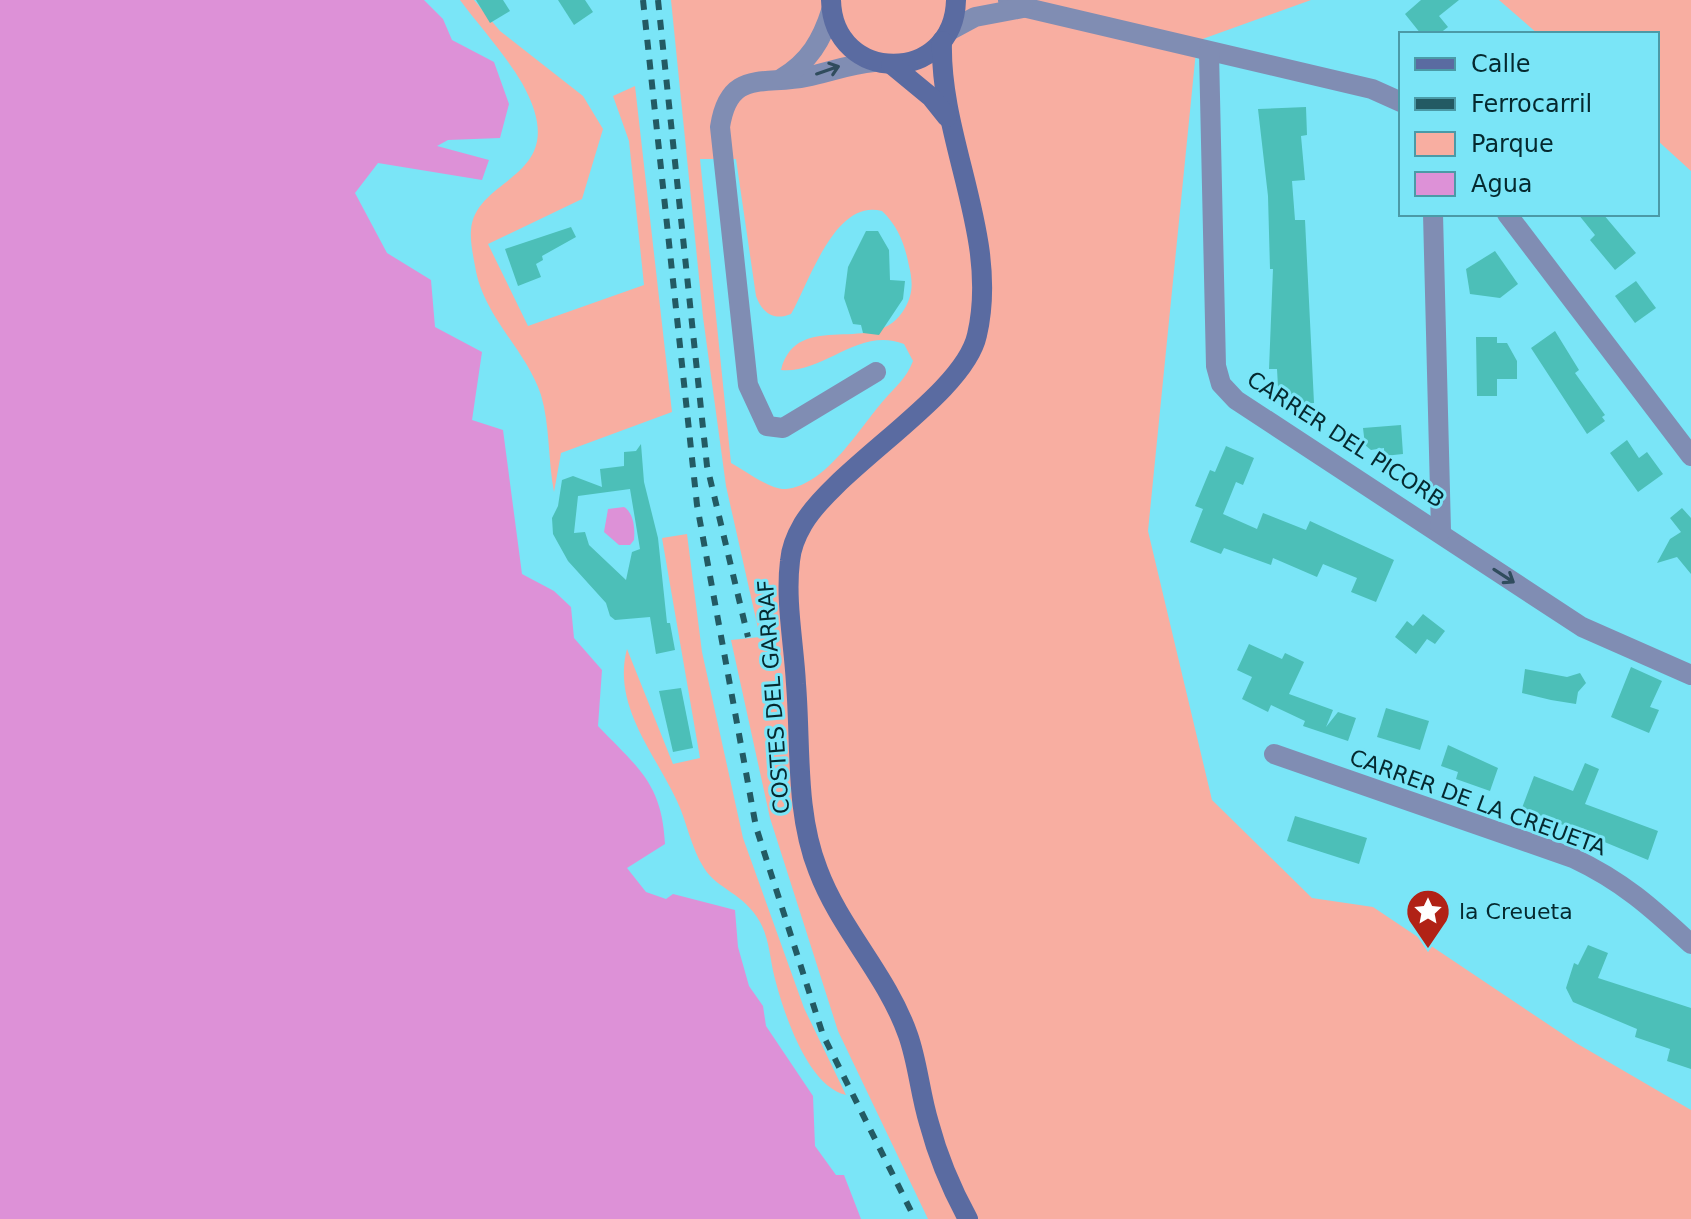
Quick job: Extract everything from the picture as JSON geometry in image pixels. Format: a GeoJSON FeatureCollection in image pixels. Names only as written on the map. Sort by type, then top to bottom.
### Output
{"type":"FeatureCollection","features":[{"type":"Feature","properties":{"kind":"main road","name":"COSTES DEL GARRAF"},"geometry":{"type":"LineString","coordinates":[[956,0],[946,36],[947,117],[962,165],[979,257],[981,302],[977,338],[964,362],[942,388],[817,503],[795,537],[789,583],[801,781],[811,851],[830,899],[897,1008],[908,1033],[944,1174],[968,1219]]}},
{"type":"Feature","properties":{"kind":"main road","name":"COSTES DEL GARRAF"},"geometry":{"type":"LineString","coordinates":[[831,5],[846,42],[883,63],[931,97],[947,117]]}},
{"type":"Feature","properties":{"kind":"main road"},"geometry":{"type":"LineString","coordinates":[[883,63],[919,59],[946,36]]}},
{"type":"Feature","properties":{"kind":"street"},"geometry":{"type":"LineString","coordinates":[[946,36],[975,17],[1018,4],[1372,89],[1399,101]]}},
{"type":"Feature","properties":{"kind":"street"},"geometry":{"type":"LineString","coordinates":[[782,78],[797,69],[817,47],[831,5]]}},
{"type":"Feature","properties":{"kind":"street","name":"CARRER DEL PICORB"},"geometry":{"type":"LineString","coordinates":[[1209,52],[1216,366],[1221,384],[1248,408],[1441,531],[1582,627],[1691,675]]}},
{"type":"Feature","properties":{"kind":"street"},"geometry":{"type":"LineString","coordinates":[[876,372],[783,428],[767,426],[748,385],[720,127],[728,100],[737,90],[757,79],[804,78],[841,65],[883,63]]}},
{"type":"Feature","properties":{"kind":"street"},"geometry":{"type":"LineString","coordinates":[[1433,216],[1441,531]]}},
{"type":"Feature","properties":{"kind":"street"},"geometry":{"type":"LineString","coordinates":[[1509,216],[1691,456]]}},
{"type":"Feature","properties":{"kind":"street","name":"CARRER DE LA CREUETA"},"geometry":{"type":"LineString","coordinates":[[1274,754],[1573,858],[1612,876],[1636,893],[1691,944]]}},
{"type":"Feature","properties":{"kind":"green space"},"geometry":{"type":"Polygon","coordinates":[[[460,0],[474,0],[500,31],[583,96],[603,129],[582,199],[488,244],[528,326],[644,285],[629,141],[613,96],[635,86],[672,412],[561,453],[554,492],[541,395],[487,301],[475,266],[471,239],[477,212],[488,197],[531,157],[537,139],[535,115],[515,72],[460,0]]]}},
{"type":"Feature","properties":{"kind":"green space"},"geometry":{"type":"Polygon","coordinates":[[[671,0],[1311,0],[1197,41],[1148,531],[1212,800],[1312,898],[1373,907],[1576,1043],[1691,1110],[1691,1219],[928,1219],[838,1031],[770,818],[731,640],[760,637],[726,486],[703,317],[671,0]],[[700,159],[731,463],[766,483],[786,489],[801,485],[829,466],[900,382],[913,361],[904,344],[888,340],[872,341],[812,365],[781,370],[790,351],[803,341],[820,336],[876,331],[892,323],[908,303],[911,277],[897,229],[882,211],[865,210],[851,217],[826,245],[791,314],[779,317],[769,314],[756,296],[736,159],[700,159]]]}},
{"type":"Feature","properties":{"kind":"green space"},"geometry":{"type":"Polygon","coordinates":[[[1499,0],[1691,0],[1691,171],[1659,142],[1659,32],[1536,32],[1499,0]]]}},
{"type":"Feature","properties":{"kind":"green space"},"geometry":{"type":"Polygon","coordinates":[[[687,534],[702,652],[743,838],[804,1008],[846,1095],[832,1089],[808,1063],[790,1026],[760,922],[746,904],[716,882],[704,868],[677,801],[630,709],[624,670],[627,649],[673,764],[700,758],[662,538],[687,534]]]}},
{"type":"Feature","properties":{"kind":"water"},"geometry":{"type":"Polygon","coordinates":[[[0,0],[424,0],[443,19],[452,40],[494,62],[509,104],[500,138],[448,140],[437,146],[489,160],[482,180],[378,163],[355,193],[387,253],[431,280],[435,327],[482,352],[472,420],[503,430],[522,574],[554,591],[571,607],[574,638],[602,670],[598,726],[636,766],[659,806],[665,844],[627,868],[646,892],[666,899],[673,894],[735,910],[738,947],[749,986],[763,1006],[766,1026],[813,1096],[815,1146],[836,1175],[844,1175],[861,1219],[0,1219],[0,0]]]}},
{"type":"Feature","properties":{"kind":"water"},"geometry":{"type":"Polygon","coordinates":[[[624,507],[630,513],[634,526],[634,540],[630,545],[619,545],[604,532],[608,509],[624,507]]]}},
{"type":"Feature","properties":{"kind":"building"},"geometry":{"type":"Polygon","coordinates":[[[476,0],[503,0],[510,11],[490,23],[476,0]]]}},
{"type":"Feature","properties":{"kind":"building"},"geometry":{"type":"Polygon","coordinates":[[[558,0],[585,0],[593,12],[574,25],[558,0]]]}},
{"type":"Feature","properties":{"kind":"building"},"geometry":{"type":"Polygon","coordinates":[[[1421,0],[1459,0],[1439,16],[1448,27],[1442,32],[1419,32],[1405,14],[1421,0]]]}},
{"type":"Feature","properties":{"kind":"building"},"geometry":{"type":"Polygon","coordinates":[[[1306,107],[1307,135],[1301,136],[1305,180],[1292,181],[1295,220],[1305,220],[1314,403],[1279,404],[1277,369],[1269,369],[1273,269],[1270,269],[1268,196],[1258,109],[1306,107]]]}},
{"type":"Feature","properties":{"kind":"building"},"geometry":{"type":"Polygon","coordinates":[[[1580,216],[1605,216],[1636,253],[1615,270],[1590,240],[1595,235],[1580,216]]]}},
{"type":"Feature","properties":{"kind":"building"},"geometry":{"type":"Polygon","coordinates":[[[571,227],[576,237],[542,256],[543,260],[536,264],[541,277],[518,286],[505,249],[571,227]]]}},
{"type":"Feature","properties":{"kind":"building"},"geometry":{"type":"Polygon","coordinates":[[[866,231],[878,231],[889,250],[890,280],[905,281],[903,299],[879,335],[863,333],[861,325],[853,324],[844,298],[848,267],[866,231]]]}},
{"type":"Feature","properties":{"kind":"building"},"geometry":{"type":"Polygon","coordinates":[[[1495,251],[1518,284],[1500,298],[1470,294],[1466,269],[1495,251]]]}},
{"type":"Feature","properties":{"kind":"building"},"geometry":{"type":"Polygon","coordinates":[[[1636,281],[1656,308],[1635,323],[1615,296],[1636,281]]]}},
{"type":"Feature","properties":{"kind":"building"},"geometry":{"type":"Polygon","coordinates":[[[1555,331],[1579,370],[1575,373],[1605,415],[1602,417],[1605,421],[1587,434],[1531,348],[1555,331]]]}},
{"type":"Feature","properties":{"kind":"building"},"geometry":{"type":"Polygon","coordinates":[[[1476,337],[1497,337],[1497,343],[1507,343],[1517,361],[1517,379],[1497,379],[1497,396],[1477,396],[1476,337]]]}},
{"type":"Feature","properties":{"kind":"building"},"geometry":{"type":"Polygon","coordinates":[[[1401,425],[1403,454],[1384,456],[1384,448],[1371,450],[1365,445],[1363,428],[1401,425]]]}},
{"type":"Feature","properties":{"kind":"building"},"geometry":{"type":"Polygon","coordinates":[[[1627,440],[1639,458],[1647,452],[1663,474],[1638,492],[1610,453],[1627,440]]]}},
{"type":"Feature","properties":{"kind":"building"},"geometry":{"type":"Polygon","coordinates":[[[641,444],[644,482],[658,538],[667,623],[670,623],[675,650],[656,654],[650,617],[615,620],[610,616],[606,603],[568,561],[553,534],[552,518],[558,506],[562,480],[573,476],[602,487],[600,469],[624,466],[624,452],[636,451],[641,444]],[[630,489],[578,496],[574,533],[585,532],[589,545],[626,580],[632,552],[640,549],[630,489]]]}},
{"type":"Feature","properties":{"kind":"building"},"geometry":{"type":"Polygon","coordinates":[[[1226,446],[1254,458],[1243,485],[1236,482],[1223,514],[1257,529],[1263,513],[1306,530],[1310,521],[1394,560],[1376,602],[1351,592],[1357,578],[1323,564],[1317,577],[1273,558],[1271,565],[1224,548],[1221,554],[1190,542],[1203,509],[1195,506],[1210,470],[1215,472],[1226,446]]]}},
{"type":"Feature","properties":{"kind":"building"},"geometry":{"type":"Polygon","coordinates":[[[1682,508],[1691,518],[1691,574],[1677,557],[1657,563],[1670,539],[1681,532],[1670,518],[1682,508]]]}},
{"type":"Feature","properties":{"kind":"building"},"geometry":{"type":"Polygon","coordinates":[[[1423,614],[1445,631],[1435,644],[1427,639],[1416,654],[1395,637],[1407,621],[1413,626],[1423,614]]]}},
{"type":"Feature","properties":{"kind":"building"},"geometry":{"type":"Polygon","coordinates":[[[1249,644],[1282,659],[1285,653],[1304,662],[1289,694],[1333,710],[1326,727],[1338,712],[1356,718],[1348,741],[1303,726],[1305,721],[1271,705],[1268,712],[1242,699],[1252,677],[1237,670],[1249,644]]]}},
{"type":"Feature","properties":{"kind":"building"},"geometry":{"type":"Polygon","coordinates":[[[1631,667],[1662,681],[1650,707],[1659,710],[1649,733],[1611,717],[1631,667]]]}},
{"type":"Feature","properties":{"kind":"building"},"geometry":{"type":"Polygon","coordinates":[[[1525,669],[1567,677],[1580,673],[1586,683],[1578,692],[1576,704],[1551,700],[1522,693],[1525,669]]]}},
{"type":"Feature","properties":{"kind":"building"},"geometry":{"type":"Polygon","coordinates":[[[681,688],[693,748],[673,752],[659,691],[681,688]]]}},
{"type":"Feature","properties":{"kind":"building"},"geometry":{"type":"Polygon","coordinates":[[[1386,708],[1429,721],[1420,750],[1377,737],[1386,708]]]}},
{"type":"Feature","properties":{"kind":"building"},"geometry":{"type":"Polygon","coordinates":[[[1448,745],[1498,768],[1490,791],[1456,779],[1458,772],[1441,766],[1448,745]]]}},
{"type":"Feature","properties":{"kind":"building"},"geometry":{"type":"Polygon","coordinates":[[[1585,763],[1599,769],[1585,804],[1658,831],[1648,860],[1522,808],[1534,776],[1573,791],[1585,763]]]}},
{"type":"Feature","properties":{"kind":"building"},"geometry":{"type":"Polygon","coordinates":[[[1295,816],[1367,838],[1359,864],[1287,841],[1295,816]]]}},
{"type":"Feature","properties":{"kind":"building"},"geometry":{"type":"Polygon","coordinates":[[[1588,945],[1608,953],[1598,978],[1691,1008],[1691,1069],[1667,1061],[1670,1049],[1635,1037],[1637,1029],[1573,1002],[1566,988],[1574,963],[1578,965],[1588,945]]]}},
{"type":"Feature","properties":{"kind":"railway"},"geometry":{"type":"LineString","coordinates":[[643,0],[697,505],[756,827],[823,1035],[915,1219]]}},
{"type":"Feature","properties":{"kind":"railway"},"geometry":{"type":"LineString","coordinates":[[658,0],[707,466],[748,637]]}},
{"type":"Feature","properties":{"kind":"place","name":"la Creueta"},"geometry":{"type":"Point","coordinates":[1428,950]}}]}
